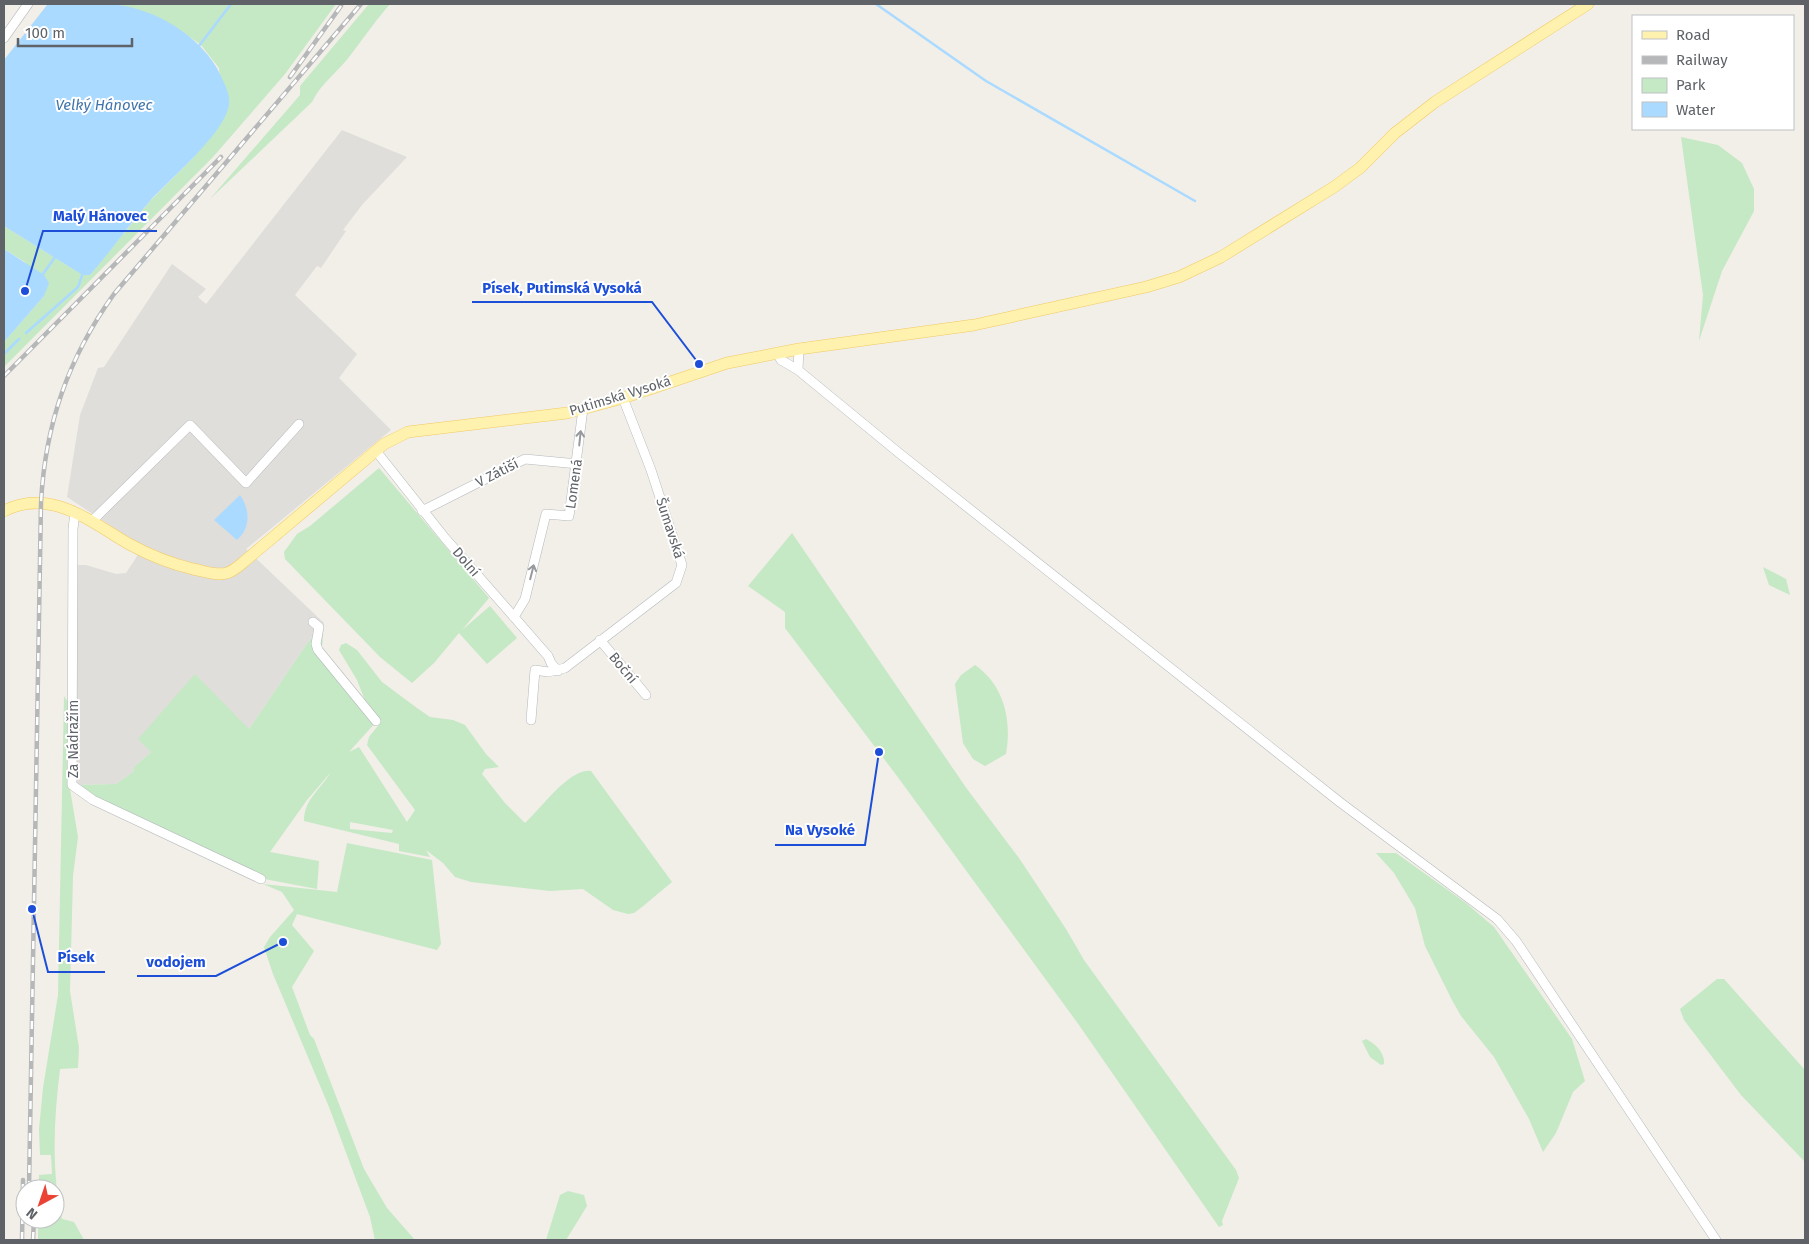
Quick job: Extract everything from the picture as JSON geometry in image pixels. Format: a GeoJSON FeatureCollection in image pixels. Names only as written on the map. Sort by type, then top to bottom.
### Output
{"type":"FeatureCollection","features":[{"type":"Feature","properties":{"kind":"main road","name":"Putimská Vysoká"},"geometry":{"type":"LineString","coordinates":[[376,451],[392,438],[421,429],[567,413],[623,398],[700,371],[777,353],[974,326],[1146,287],[1197,270],[1269,229],[1334,187],[1360,168],[1395,133],[1435,102],[1588,4]]}},
{"type":"Feature","properties":{"kind":"main road"},"geometry":{"type":"LineString","coordinates":[[7,509],[35,503],[57,506],[75,512],[131,545],[179,565],[214,574],[229,572],[376,451]]}},
{"type":"Feature","properties":{"kind":"street"},"geometry":{"type":"LineString","coordinates":[[4,38],[28,4]]}},
{"type":"Feature","properties":{"kind":"street"},"geometry":{"type":"LineString","coordinates":[[798,370],[799,349]]}},
{"type":"Feature","properties":{"kind":"street"},"geometry":{"type":"LineString","coordinates":[[777,353],[781,360],[798,370],[1341,803],[1497,919],[1516,941],[1716,1240]]}},
{"type":"Feature","properties":{"kind":"street","name":"Šumavská"},"geometry":{"type":"LineString","coordinates":[[558,671],[565,668],[676,583],[682,565],[651,470],[623,398]]}},
{"type":"Feature","properties":{"kind":"street","name":"Lomená"},"geometry":{"type":"LineString","coordinates":[[514,617],[525,599],[546,514],[569,516],[578,464],[583,409]]}},
{"type":"Feature","properties":{"kind":"street"},"geometry":{"type":"LineString","coordinates":[[92,522],[190,425],[246,483],[299,424]]}},
{"type":"Feature","properties":{"kind":"street","name":"Dolní"},"geometry":{"type":"LineString","coordinates":[[376,451],[422,511],[548,656],[550,663],[558,671]]}},
{"type":"Feature","properties":{"kind":"street","name":"V Zátiší"},"geometry":{"type":"LineString","coordinates":[[422,511],[524,459],[578,464]]}},
{"type":"Feature","properties":{"kind":"street","name":"Za Nádražím"},"geometry":{"type":"LineString","coordinates":[[75,512],[73,529],[72,785],[93,800],[261,879]]}},
{"type":"Feature","properties":{"kind":"street"},"geometry":{"type":"LineString","coordinates":[[313,622],[319,631],[316,644],[318,650],[376,721]]}},
{"type":"Feature","properties":{"kind":"street","name":"Boční"},"geometry":{"type":"LineString","coordinates":[[600,640],[646,695]]}},
{"type":"Feature","properties":{"kind":"street"},"geometry":{"type":"LineString","coordinates":[[531,720],[534,670],[558,671]]}},
{"type":"Feature","properties":{"kind":"shaded area"},"geometry":{"type":"Polygon","coordinates":[[[342,130],[407,157],[362,205],[343,230],[346,231],[321,268],[317,266],[295,295],[357,354],[339,378],[391,430],[246,549],[324,623],[306,645],[249,729],[154,723],[139,739],[151,752],[134,767],[133,772],[116,784],[77,785],[74,778],[75,565],[86,565],[116,574],[126,573],[143,547],[67,497],[80,415],[98,368],[104,367],[172,264],[206,289],[198,297],[206,304],[342,130]]]}},
{"type":"Feature","properties":{"kind":"green space"},"geometry":{"type":"Polygon","coordinates":[[[95,4],[336,4],[285,74],[213,157],[4,367],[4,342],[44,296],[25,262],[4,249],[4,226],[76,271],[90,275],[150,201],[192,159],[223,119],[219,68],[201,45],[187,35],[119,5],[95,4]]]}},
{"type":"Feature","properties":{"kind":"green space"},"geometry":{"type":"Polygon","coordinates":[[[369,4],[390,4],[344,63],[320,89],[312,102],[210,199],[300,95],[300,86],[369,4]]]}},
{"type":"Feature","properties":{"kind":"green space"},"geometry":{"type":"Polygon","coordinates":[[[1681,137],[1718,145],[1742,163],[1754,189],[1754,211],[1722,271],[1699,341],[1703,295],[1681,137]]]}},
{"type":"Feature","properties":{"kind":"green space"},"geometry":{"type":"Polygon","coordinates":[[[379,468],[489,598],[462,630],[490,606],[517,638],[487,664],[459,633],[434,663],[412,683],[380,657],[285,559],[284,552],[297,534],[310,526],[379,468]]]}},
{"type":"Feature","properties":{"kind":"green space"},"geometry":{"type":"Polygon","coordinates":[[[792,533],[967,789],[1019,858],[1084,960],[1236,1170],[1239,1178],[1222,1221],[1223,1225],[1219,1227],[1079,1025],[897,776],[785,628],[785,612],[748,586],[792,533]]]}},
{"type":"Feature","properties":{"kind":"green space"},"geometry":{"type":"Polygon","coordinates":[[[1763,567],[1786,579],[1790,595],[1769,585],[1763,567]]]}},
{"type":"Feature","properties":{"kind":"green space"},"geometry":{"type":"Polygon","coordinates":[[[324,623],[322,647],[376,722],[349,752],[359,747],[407,822],[415,810],[367,745],[369,737],[381,722],[364,698],[357,680],[339,650],[341,645],[346,643],[357,650],[382,682],[430,717],[453,720],[465,725],[486,754],[499,767],[485,769],[482,774],[505,803],[525,823],[565,782],[583,772],[591,771],[672,882],[634,913],[628,914],[613,910],[583,889],[550,891],[471,882],[455,877],[443,863],[426,850],[430,857],[399,851],[399,844],[304,821],[310,800],[331,772],[307,800],[270,852],[319,861],[317,889],[254,877],[111,809],[77,785],[116,784],[133,772],[134,767],[151,752],[138,739],[195,674],[249,729],[306,645],[324,623]],[[350,822],[350,829],[392,833],[393,830],[350,822]]]}},
{"type":"Feature","properties":{"kind":"green space"},"geometry":{"type":"Polygon","coordinates":[[[975,665],[985,673],[999,693],[1004,704],[1008,729],[1006,754],[985,766],[973,759],[963,743],[955,684],[961,675],[975,665]]]}},
{"type":"Feature","properties":{"kind":"green space"},"geometry":{"type":"Polygon","coordinates":[[[64,696],[69,704],[69,783],[78,837],[73,876],[70,991],[79,1048],[78,1068],[60,1069],[55,1125],[56,1179],[39,1179],[39,1175],[52,1174],[51,1155],[40,1155],[39,1129],[43,1088],[58,995],[64,696]]]}},
{"type":"Feature","properties":{"kind":"green space"},"geometry":{"type":"Polygon","coordinates":[[[347,843],[432,860],[441,944],[437,950],[297,914],[292,925],[314,951],[292,987],[310,1035],[314,1039],[364,1169],[387,1208],[415,1240],[375,1240],[370,1217],[329,1107],[273,974],[264,947],[270,937],[294,910],[282,892],[263,884],[337,892],[347,843]]]}},
{"type":"Feature","properties":{"kind":"green space"},"geometry":{"type":"Polygon","coordinates":[[[1376,853],[1396,853],[1466,903],[1494,927],[1572,1039],[1585,1081],[1573,1092],[1556,1133],[1543,1152],[1529,1119],[1494,1057],[1461,1016],[1452,1000],[1425,946],[1415,908],[1394,873],[1376,853]]]}},
{"type":"Feature","properties":{"kind":"green space"},"geometry":{"type":"Polygon","coordinates":[[[1717,979],[1724,979],[1805,1070],[1805,1162],[1741,1095],[1684,1020],[1680,1009],[1717,979]]]}},
{"type":"Feature","properties":{"kind":"green space"},"geometry":{"type":"Polygon","coordinates":[[[1366,1039],[1379,1049],[1383,1056],[1384,1064],[1381,1065],[1370,1057],[1362,1041],[1366,1039]]]}},
{"type":"Feature","properties":{"kind":"green space"},"geometry":{"type":"Polygon","coordinates":[[[568,1191],[584,1195],[587,1206],[566,1240],[546,1240],[560,1195],[568,1191]]]}},
{"type":"Feature","properties":{"kind":"green space"},"geometry":{"type":"Polygon","coordinates":[[[65,1220],[74,1222],[84,1240],[38,1240],[38,1229],[65,1229],[65,1220]]]}},
{"type":"Feature","properties":{"kind":"water","name":"Velký Hánovec"},"geometry":{"type":"Polygon","coordinates":[[[94,3],[119,5],[135,8],[167,22],[196,42],[207,54],[217,68],[229,97],[229,105],[225,117],[207,142],[150,201],[90,275],[83,275],[4,226],[4,60],[47,5],[94,3]]]}},
{"type":"Feature","properties":{"kind":"water"},"geometry":{"type":"Polygon","coordinates":[[[4,249],[44,275],[49,283],[44,296],[4,342],[4,249]]]}},
{"type":"Feature","properties":{"kind":"water"},"geometry":{"type":"Polygon","coordinates":[[[240,495],[246,506],[248,518],[245,530],[237,540],[214,520],[240,495]]]}},
{"type":"Feature","properties":{"kind":"waterway"},"geometry":{"type":"LineString","coordinates":[[199,46],[231,4]]}},
{"type":"Feature","properties":{"kind":"waterway"},"geometry":{"type":"LineString","coordinates":[[876,4],[986,81],[1195,201]]}},
{"type":"Feature","properties":{"kind":"waterway"},"geometry":{"type":"LineString","coordinates":[[41,277],[55,257]]}},
{"type":"Feature","properties":{"kind":"waterway"},"geometry":{"type":"LineString","coordinates":[[26,333],[78,287],[83,273]]}},
{"type":"Feature","properties":{"kind":"waterway"},"geometry":{"type":"LineString","coordinates":[[4,354],[19,339]]}},
{"type":"Feature","properties":{"kind":"railway"},"geometry":{"type":"LineString","coordinates":[[29,1179],[41,503],[43,474],[54,419],[72,368],[98,318],[114,294],[361,4]]}},
{"type":"Feature","properties":{"kind":"railway"},"geometry":{"type":"LineString","coordinates":[[290,77],[341,6]]}},
{"type":"Feature","properties":{"kind":"railway"},"geometry":{"type":"LineString","coordinates":[[4,376],[221,157]]}},
{"type":"Feature","properties":{"kind":"railway"},"geometry":{"type":"LineString","coordinates":[[22,1229],[22,1240]]}},
{"type":"Feature","properties":{"kind":"railway"},"geometry":{"type":"LineString","coordinates":[[33,1240],[34,1229]]}},
{"type":"Feature","properties":{"kind":"place","name":"Malý Hánovec"},"geometry":{"type":"Point","coordinates":[25,291]}},
{"type":"Feature","properties":{"kind":"place","name":"Písek, Putimská Vysoká"},"geometry":{"type":"Point","coordinates":[699,364]}},
{"type":"Feature","properties":{"kind":"place","name":"Na Vysoké"},"geometry":{"type":"Point","coordinates":[879,752]}},
{"type":"Feature","properties":{"kind":"place","name":"Písek"},"geometry":{"type":"Point","coordinates":[32,909]}},
{"type":"Feature","properties":{"kind":"place","name":"vodojem"},"geometry":{"type":"Point","coordinates":[283,942]}}]}
